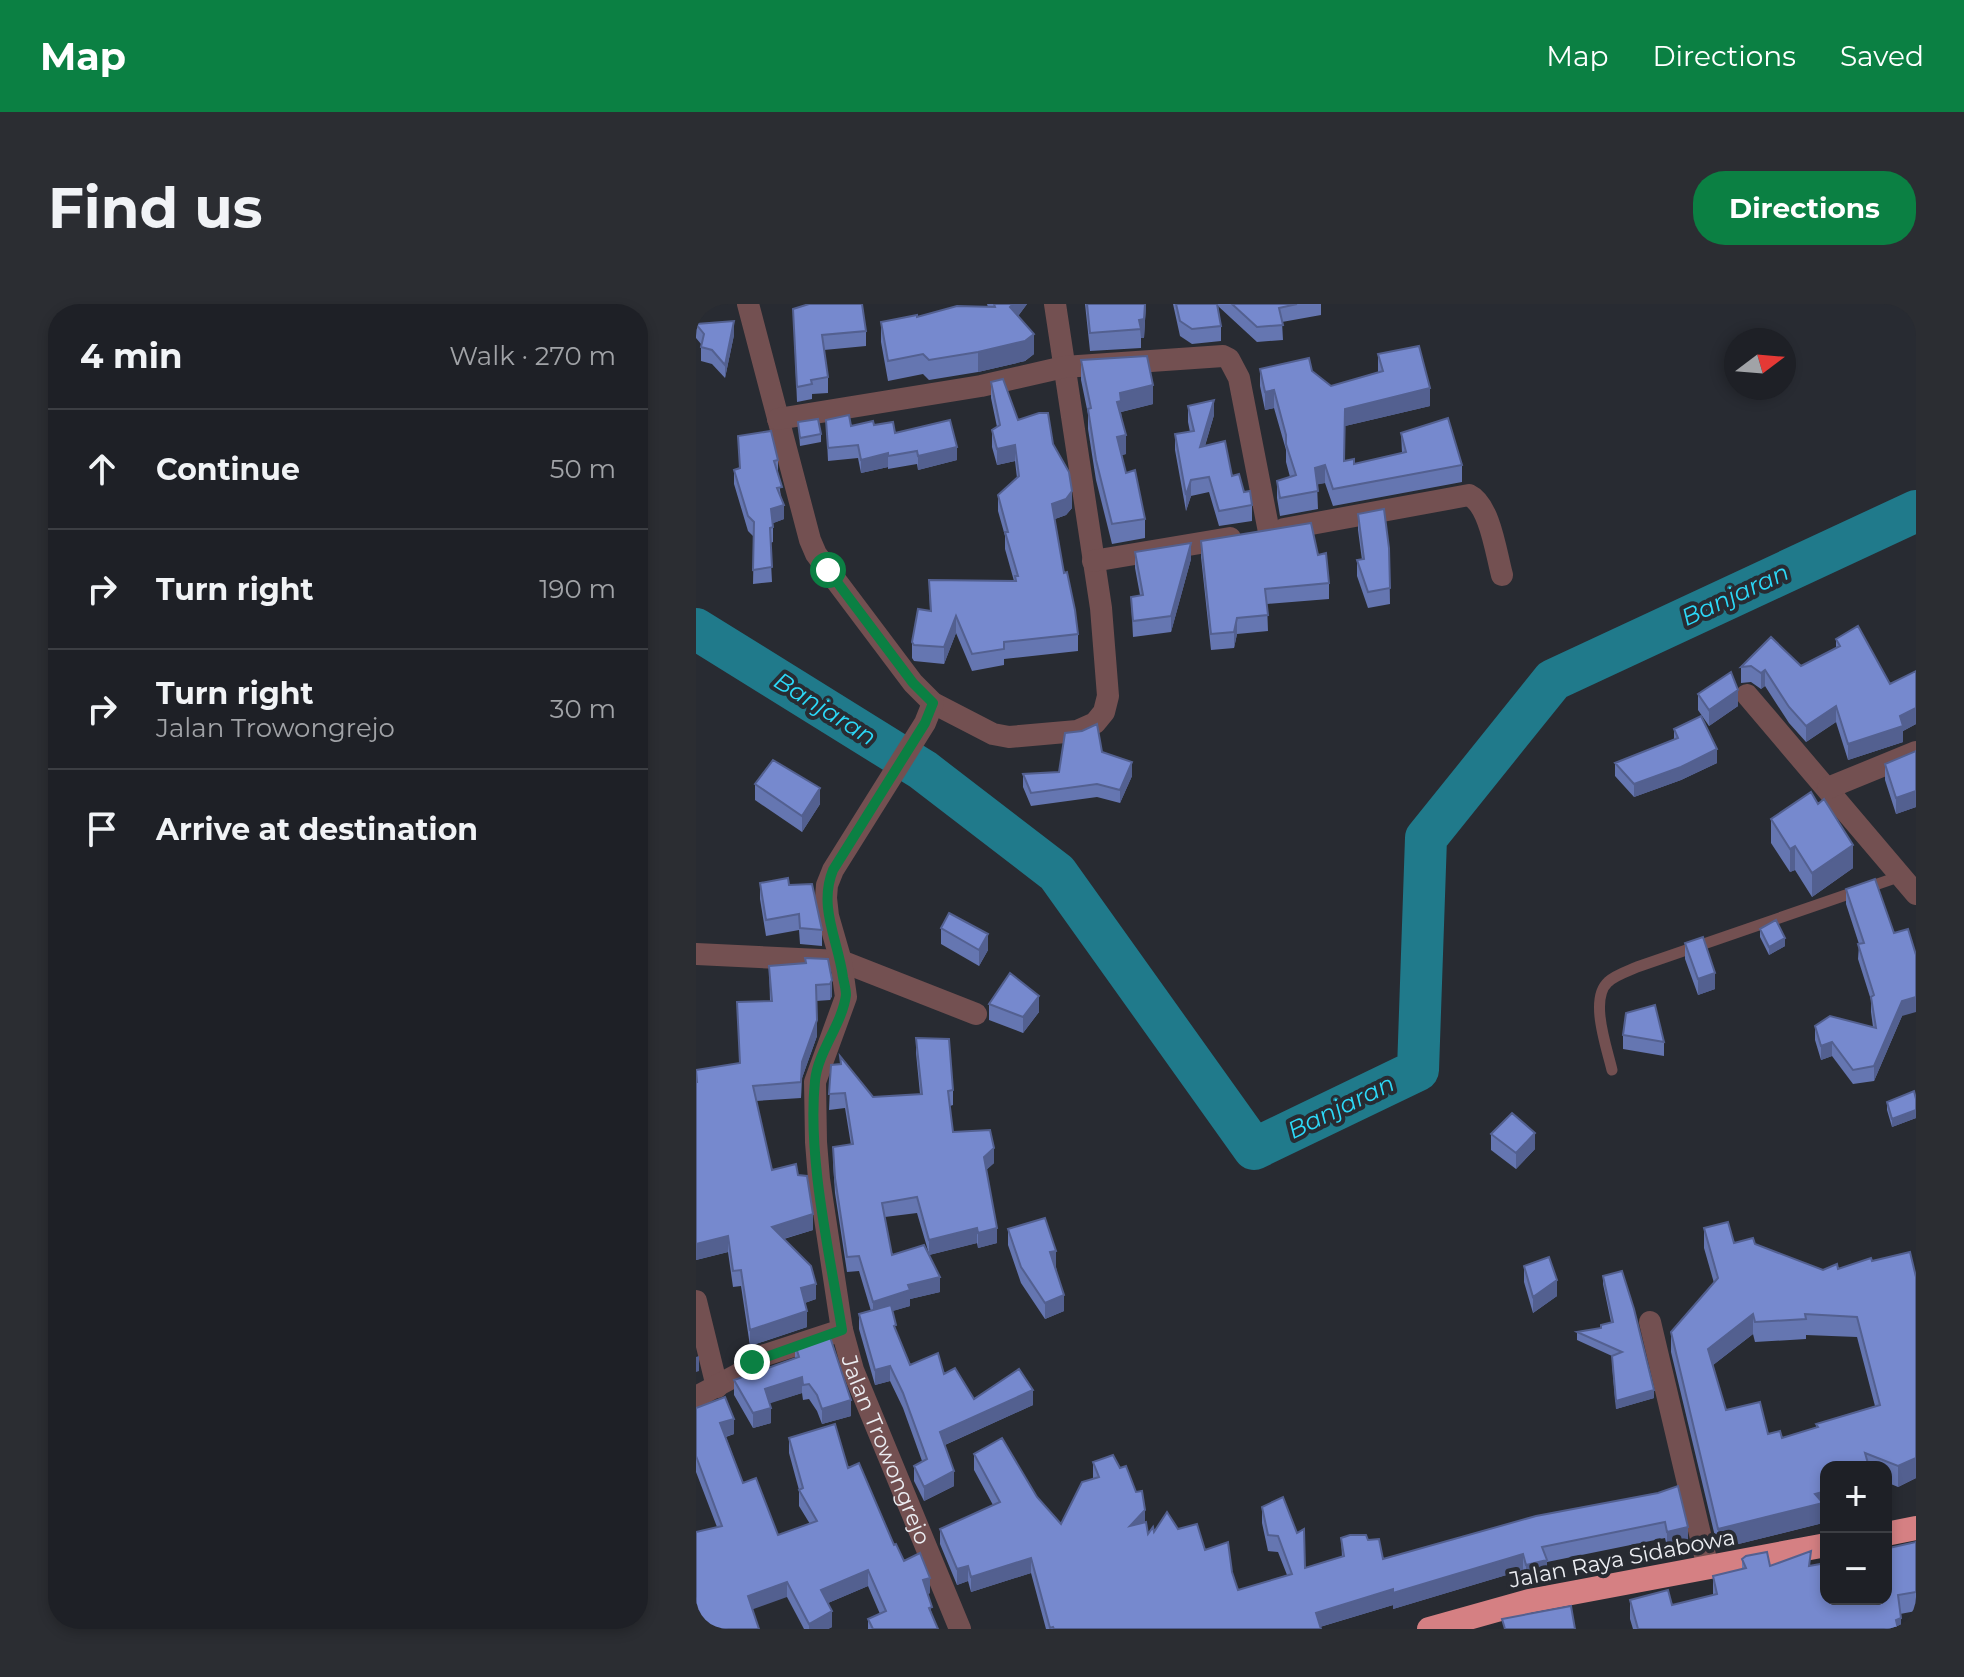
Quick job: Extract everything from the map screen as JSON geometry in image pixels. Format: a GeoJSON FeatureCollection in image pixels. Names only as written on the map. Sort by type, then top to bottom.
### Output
{"type":"FeatureCollection","features":[{"type":"Feature","properties":{"kind":"highway"},"geometry":{"type":"LineString","coordinates":[[1891,1533],[1916,1528]]}},
{"type":"Feature","properties":{"kind":"highway","name":"Jalan Raya Sidabowa"},"geometry":{"type":"LineString","coordinates":[[1429,1629],[1529,1601],[1820,1546]]}},
{"type":"Feature","properties":{"kind":"street"},"geometry":{"type":"LineString","coordinates":[[748,304],[816,554],[913,683],[929,713],[1009,737],[1077,731],[1095,723],[1104,712],[1108,696],[1101,608],[1055,304]]}},
{"type":"Feature","properties":{"kind":"street"},"geometry":{"type":"LineString","coordinates":[[778,419],[981,386],[1064,367],[1211,355],[1229,359],[1239,378],[1269,532]]}},
{"type":"Feature","properties":{"kind":"street"},"geometry":{"type":"LineString","coordinates":[[1093,561],[1469,495],[1479,500],[1485,514],[1502,575]]}},
{"type":"Feature","properties":{"kind":"street"},"geometry":{"type":"LineString","coordinates":[[1747,695],[1916,894]]}},
{"type":"Feature","properties":{"kind":"street"},"geometry":{"type":"LineString","coordinates":[[842,1330],[819,1179],[815,1082],[846,997],[841,961],[828,916],[827,885],[833,870],[856,837],[929,713]]}},
{"type":"Feature","properties":{"kind":"street"},"geometry":{"type":"LineString","coordinates":[[1828,788],[1916,752]]}},
{"type":"Feature","properties":{"kind":"street"},"geometry":{"type":"LineString","coordinates":[[696,954],[841,961],[976,1014]]}},
{"type":"Feature","properties":{"kind":"street"},"geometry":{"type":"LineString","coordinates":[[696,1301],[717,1387]]}},
{"type":"Feature","properties":{"kind":"street"},"geometry":{"type":"LineString","coordinates":[[1650,1322],[1708,1568]]}},
{"type":"Feature","properties":{"kind":"street","name":"Jalan Trowongrejo"},"geometry":{"type":"LineString","coordinates":[[696,1397],[717,1387],[759,1357],[842,1330],[853,1370],[960,1629]]}},
{"type":"Feature","properties":{"kind":"lane"},"geometry":{"type":"LineString","coordinates":[[1612,1070],[1598,1005],[1601,991],[1610,979],[1902,876]]}},
{"type":"Feature","properties":{"kind":"building"},"geometry":{"type":"Polygon","coordinates":[[[809,304],[862,304],[866,331],[822,335],[828,377],[797,387],[793,309],[809,304]]]}},
{"type":"Feature","properties":{"kind":"building"},"geometry":{"type":"Polygon","coordinates":[[[994,304],[1013,304],[1010,307],[1034,334],[1025,341],[978,352],[929,360],[923,354],[888,361],[881,322],[917,317],[957,306],[995,307],[994,304]]]}},
{"type":"Feature","properties":{"kind":"building"},"geometry":{"type":"Polygon","coordinates":[[[1087,304],[1145,304],[1144,319],[1139,320],[1141,329],[1090,333],[1087,304]]]}},
{"type":"Feature","properties":{"kind":"building"},"geometry":{"type":"Polygon","coordinates":[[[1176,304],[1217,304],[1221,326],[1192,329],[1180,321],[1176,304]]]}},
{"type":"Feature","properties":{"kind":"building"},"geometry":{"type":"Polygon","coordinates":[[[1232,304],[1297,304],[1279,308],[1283,325],[1257,327],[1232,304]]]}},
{"type":"Feature","properties":{"kind":"building"},"geometry":{"type":"Polygon","coordinates":[[[734,321],[725,365],[712,350],[701,347],[704,334],[696,324],[734,321]]]}},
{"type":"Feature","properties":{"kind":"building"},"geometry":{"type":"Polygon","coordinates":[[[1419,346],[1430,388],[1345,409],[1344,461],[1354,459],[1354,464],[1406,452],[1401,433],[1448,418],[1462,465],[1333,489],[1325,465],[1315,468],[1318,491],[1280,498],[1277,481],[1296,475],[1274,390],[1265,392],[1260,369],[1309,358],[1312,371],[1331,386],[1383,371],[1378,354],[1419,346]]]}},
{"type":"Feature","properties":{"kind":"building"},"geometry":{"type":"Polygon","coordinates":[[[1147,356],[1153,385],[1120,393],[1121,401],[1117,402],[1126,435],[1117,437],[1126,473],[1135,470],[1145,519],[1112,524],[1096,460],[1088,409],[1091,408],[1081,360],[1147,356]]]}},
{"type":"Feature","properties":{"kind":"building"},"geometry":{"type":"Polygon","coordinates":[[[1003,379],[1018,420],[1048,413],[1053,444],[1069,472],[1072,491],[1066,499],[1052,504],[1078,634],[1004,642],[1004,649],[972,654],[956,616],[944,647],[914,645],[918,609],[931,611],[929,580],[1016,581],[1015,576],[1018,576],[998,495],[1019,476],[1015,445],[997,449],[992,430],[1000,425],[991,382],[1003,379]]]}},
{"type":"Feature","properties":{"kind":"building"},"geometry":{"type":"Polygon","coordinates":[[[1214,400],[1200,447],[1225,441],[1232,476],[1239,474],[1244,492],[1250,491],[1252,505],[1219,511],[1209,477],[1191,480],[1186,495],[1175,434],[1194,431],[1188,406],[1214,400]]]}},
{"type":"Feature","properties":{"kind":"building"},"geometry":{"type":"Polygon","coordinates":[[[849,415],[851,426],[873,421],[874,425],[893,422],[895,433],[950,420],[957,447],[918,456],[917,451],[888,456],[888,453],[861,460],[858,445],[828,448],[826,420],[849,415]]]}},
{"type":"Feature","properties":{"kind":"building"},"geometry":{"type":"Polygon","coordinates":[[[818,419],[821,434],[800,438],[798,422],[818,419]]]}},
{"type":"Feature","properties":{"kind":"building"},"geometry":{"type":"Polygon","coordinates":[[[771,431],[778,460],[774,461],[782,487],[777,488],[784,505],[771,509],[772,567],[753,570],[754,522],[748,516],[734,470],[740,468],[738,436],[771,431]]]}},
{"type":"Feature","properties":{"kind":"building"},"geometry":{"type":"Polygon","coordinates":[[[1384,509],[1390,588],[1368,592],[1357,560],[1364,559],[1358,514],[1384,509]]]}},
{"type":"Feature","properties":{"kind":"building"},"geometry":{"type":"Polygon","coordinates":[[[1311,523],[1318,555],[1326,553],[1329,583],[1265,589],[1268,615],[1237,618],[1234,632],[1211,634],[1201,541],[1311,523]]]}},
{"type":"Feature","properties":{"kind":"building"},"geometry":{"type":"Polygon","coordinates":[[[1191,543],[1171,616],[1133,621],[1131,597],[1143,595],[1135,552],[1191,543]]]}},
{"type":"Feature","properties":{"kind":"building"},"geometry":{"type":"Polygon","coordinates":[[[1858,626],[1890,684],[1916,671],[1916,708],[1900,716],[1903,726],[1848,744],[1836,706],[1806,726],[1789,707],[1765,670],[1761,673],[1751,666],[1741,667],[1771,637],[1801,666],[1840,646],[1836,639],[1858,626]]]}},
{"type":"Feature","properties":{"kind":"building"},"geometry":{"type":"Polygon","coordinates":[[[1731,672],[1738,690],[1709,710],[1698,694],[1731,672]]]}},
{"type":"Feature","properties":{"kind":"building"},"geometry":{"type":"Polygon","coordinates":[[[1701,716],[1717,749],[1681,767],[1634,784],[1615,763],[1678,738],[1674,729],[1701,716]]]}},
{"type":"Feature","properties":{"kind":"building"},"geometry":{"type":"Polygon","coordinates":[[[1097,724],[1102,752],[1132,762],[1120,790],[1097,784],[1031,793],[1023,774],[1059,772],[1065,733],[1082,731],[1097,724]]]}},
{"type":"Feature","properties":{"kind":"building"},"geometry":{"type":"Polygon","coordinates":[[[1916,751],[1916,791],[1896,798],[1885,764],[1916,751]]]}},
{"type":"Feature","properties":{"kind":"building"},"geometry":{"type":"Polygon","coordinates":[[[773,760],[820,788],[802,816],[755,784],[773,760]]]}},
{"type":"Feature","properties":{"kind":"building"},"geometry":{"type":"Polygon","coordinates":[[[1811,792],[1818,804],[1824,799],[1853,845],[1812,873],[1795,846],[1790,849],[1771,819],[1811,792]]]}},
{"type":"Feature","properties":{"kind":"building"},"geometry":{"type":"Polygon","coordinates":[[[788,878],[789,885],[812,884],[822,930],[800,928],[799,914],[766,920],[760,883],[788,878]]]}},
{"type":"Feature","properties":{"kind":"building"},"geometry":{"type":"Polygon","coordinates":[[[1875,879],[1894,933],[1908,929],[1916,955],[1916,997],[1902,1001],[1874,1066],[1853,1070],[1832,1042],[1821,1046],[1815,1026],[1830,1016],[1876,1028],[1871,997],[1874,995],[1858,944],[1864,943],[1846,889],[1875,879]]]}},
{"type":"Feature","properties":{"kind":"building"},"geometry":{"type":"Polygon","coordinates":[[[949,913],[988,934],[979,950],[941,928],[949,913]]]}},
{"type":"Feature","properties":{"kind":"building"},"geometry":{"type":"Polygon","coordinates":[[[1776,920],[1785,938],[1769,947],[1760,929],[1776,920]]]}},
{"type":"Feature","properties":{"kind":"building"},"geometry":{"type":"Polygon","coordinates":[[[1703,937],[1715,973],[1698,979],[1685,943],[1703,937]]]}},
{"type":"Feature","properties":{"kind":"building"},"geometry":{"type":"Polygon","coordinates":[[[805,958],[828,959],[832,980],[830,984],[816,985],[817,1020],[802,1062],[801,1082],[753,1086],[772,1170],[796,1164],[798,1175],[807,1176],[813,1214],[772,1227],[811,1266],[816,1284],[801,1288],[807,1311],[750,1330],[741,1270],[733,1271],[728,1236],[696,1244],[696,1070],[740,1063],[737,1002],[772,1001],[769,966],[806,963],[805,958]]]}},
{"type":"Feature","properties":{"kind":"building"},"geometry":{"type":"Polygon","coordinates":[[[1010,973],[1039,996],[1023,1017],[989,1004],[1010,973]]]}},
{"type":"Feature","properties":{"kind":"building"},"geometry":{"type":"Polygon","coordinates":[[[1655,1005],[1664,1042],[1623,1035],[1626,1013],[1655,1005]]]}},
{"type":"Feature","properties":{"kind":"building"},"geometry":{"type":"Polygon","coordinates":[[[916,1038],[949,1039],[953,1090],[948,1091],[953,1132],[990,1130],[994,1148],[984,1157],[997,1228],[978,1233],[977,1228],[929,1240],[917,1197],[882,1203],[892,1255],[924,1245],[940,1277],[908,1285],[910,1290],[873,1302],[859,1256],[847,1257],[833,1147],[853,1144],[845,1093],[829,1094],[831,1065],[841,1064],[840,1056],[873,1097],[922,1094],[916,1038]]]}},
{"type":"Feature","properties":{"kind":"building"},"geometry":{"type":"Polygon","coordinates":[[[1914,1091],[1916,1110],[1892,1119],[1887,1102],[1914,1091]]]}},
{"type":"Feature","properties":{"kind":"building"},"geometry":{"type":"Polygon","coordinates":[[[1512,1113],[1535,1133],[1516,1153],[1491,1134],[1512,1113]]]}},
{"type":"Feature","properties":{"kind":"building"},"geometry":{"type":"Polygon","coordinates":[[[1045,1218],[1056,1251],[1050,1252],[1064,1295],[1045,1303],[1021,1267],[1008,1229],[1045,1218]]]}},
{"type":"Feature","properties":{"kind":"building"},"geometry":{"type":"Polygon","coordinates":[[[1728,1222],[1734,1243],[1753,1238],[1755,1244],[1823,1270],[1837,1264],[1838,1269],[1871,1258],[1872,1261],[1910,1252],[1916,1277],[1916,1458],[1898,1466],[1892,1461],[1865,1453],[1867,1461],[1820,1461],[1820,1493],[1815,1494],[1820,1504],[1718,1529],[1671,1332],[1718,1278],[1704,1228],[1728,1222]],[[1753,1314],[1708,1349],[1726,1410],[1760,1402],[1768,1434],[1780,1431],[1782,1438],[1818,1427],[1816,1424],[1880,1405],[1857,1317],[1805,1314],[1806,1319],[1755,1322],[1753,1314]]]}},
{"type":"Feature","properties":{"kind":"building"},"geometry":{"type":"Polygon","coordinates":[[[1549,1257],[1557,1280],[1533,1297],[1524,1266],[1549,1257]]]}},
{"type":"Feature","properties":{"kind":"building"},"geometry":{"type":"Polygon","coordinates":[[[1622,1271],[1654,1390],[1616,1401],[1612,1356],[1622,1352],[1577,1332],[1601,1328],[1601,1325],[1613,1322],[1603,1276],[1622,1271]]]}},
{"type":"Feature","properties":{"kind":"building"},"geometry":{"type":"Polygon","coordinates":[[[891,1305],[894,1326],[910,1365],[938,1353],[944,1374],[955,1368],[974,1399],[1019,1369],[1033,1390],[940,1432],[954,1471],[924,1487],[914,1466],[927,1459],[903,1393],[890,1366],[875,1370],[859,1314],[891,1305]]]}},
{"type":"Feature","properties":{"kind":"building"},"geometry":{"type":"Polygon","coordinates":[[[829,1334],[851,1400],[822,1409],[809,1384],[803,1385],[802,1377],[765,1389],[771,1408],[753,1413],[734,1380],[799,1357],[795,1344],[829,1334]]]}},
{"type":"Feature","properties":{"kind":"building"},"geometry":{"type":"Polygon","coordinates":[[[725,1397],[734,1419],[720,1423],[743,1483],[756,1478],[778,1535],[817,1521],[799,1490],[803,1488],[789,1438],[835,1424],[848,1468],[859,1463],[894,1545],[904,1561],[920,1553],[930,1578],[923,1580],[932,1607],[929,1608],[938,1629],[873,1629],[868,1619],[886,1611],[868,1570],[821,1590],[832,1611],[809,1624],[787,1582],[748,1596],[759,1629],[696,1629],[696,1532],[722,1526],[696,1456],[696,1408],[725,1397]]]}},
{"type":"Feature","properties":{"kind":"building"},"geometry":{"type":"Polygon","coordinates":[[[1002,1438],[1037,1497],[1061,1524],[1082,1482],[1099,1477],[1093,1462],[1113,1455],[1120,1468],[1126,1466],[1136,1492],[1142,1491],[1145,1510],[1130,1526],[1146,1522],[1148,1534],[1153,1527],[1154,1532],[1167,1512],[1178,1529],[1197,1524],[1205,1550],[1228,1542],[1238,1590],[1292,1574],[1278,1536],[1268,1535],[1262,1507],[1283,1497],[1297,1533],[1304,1529],[1305,1568],[1344,1556],[1341,1538],[1350,1535],[1366,1535],[1368,1540],[1379,1539],[1383,1559],[1536,1516],[1658,1493],[1678,1486],[1688,1527],[1667,1532],[1665,1522],[1542,1547],[1547,1560],[1526,1565],[1523,1554],[1316,1613],[1321,1629],[1054,1629],[1050,1628],[1031,1558],[971,1577],[968,1566],[957,1569],[940,1529],[1000,1502],[974,1454],[1002,1438]]]}},
{"type":"Feature","properties":{"kind":"building"},"geometry":{"type":"Polygon","coordinates":[[[1916,1542],[1916,1592],[1898,1595],[1901,1618],[1896,1620],[1898,1629],[1638,1629],[1630,1600],[1668,1590],[1672,1605],[1717,1594],[1713,1576],[1746,1568],[1742,1559],[1746,1556],[1767,1552],[1770,1566],[1811,1551],[1809,1566],[1820,1564],[1820,1605],[1892,1605],[1892,1547],[1916,1542]]]}},
{"type":"Feature","properties":{"kind":"building"},"geometry":{"type":"Polygon","coordinates":[[[1571,1606],[1575,1629],[1505,1629],[1502,1619],[1571,1606]]]}},
{"type":"Feature","properties":{"kind":"waterway","name":"Banjaran"},"geometry":{"type":"LineString","coordinates":[[696,629],[923,770],[1057,873],[1254,1149],[1418,1070],[1426,838],[1553,680],[1916,511]]}},
{"type":"Feature","properties":{"kind":"route"},"geometry":{"type":"LineString","coordinates":[[752,1362],[842,1330],[816,1142],[815,1082],[846,997],[841,961],[828,916],[827,885],[833,870],[925,723],[933,703],[913,683],[828,570]]}}]}
